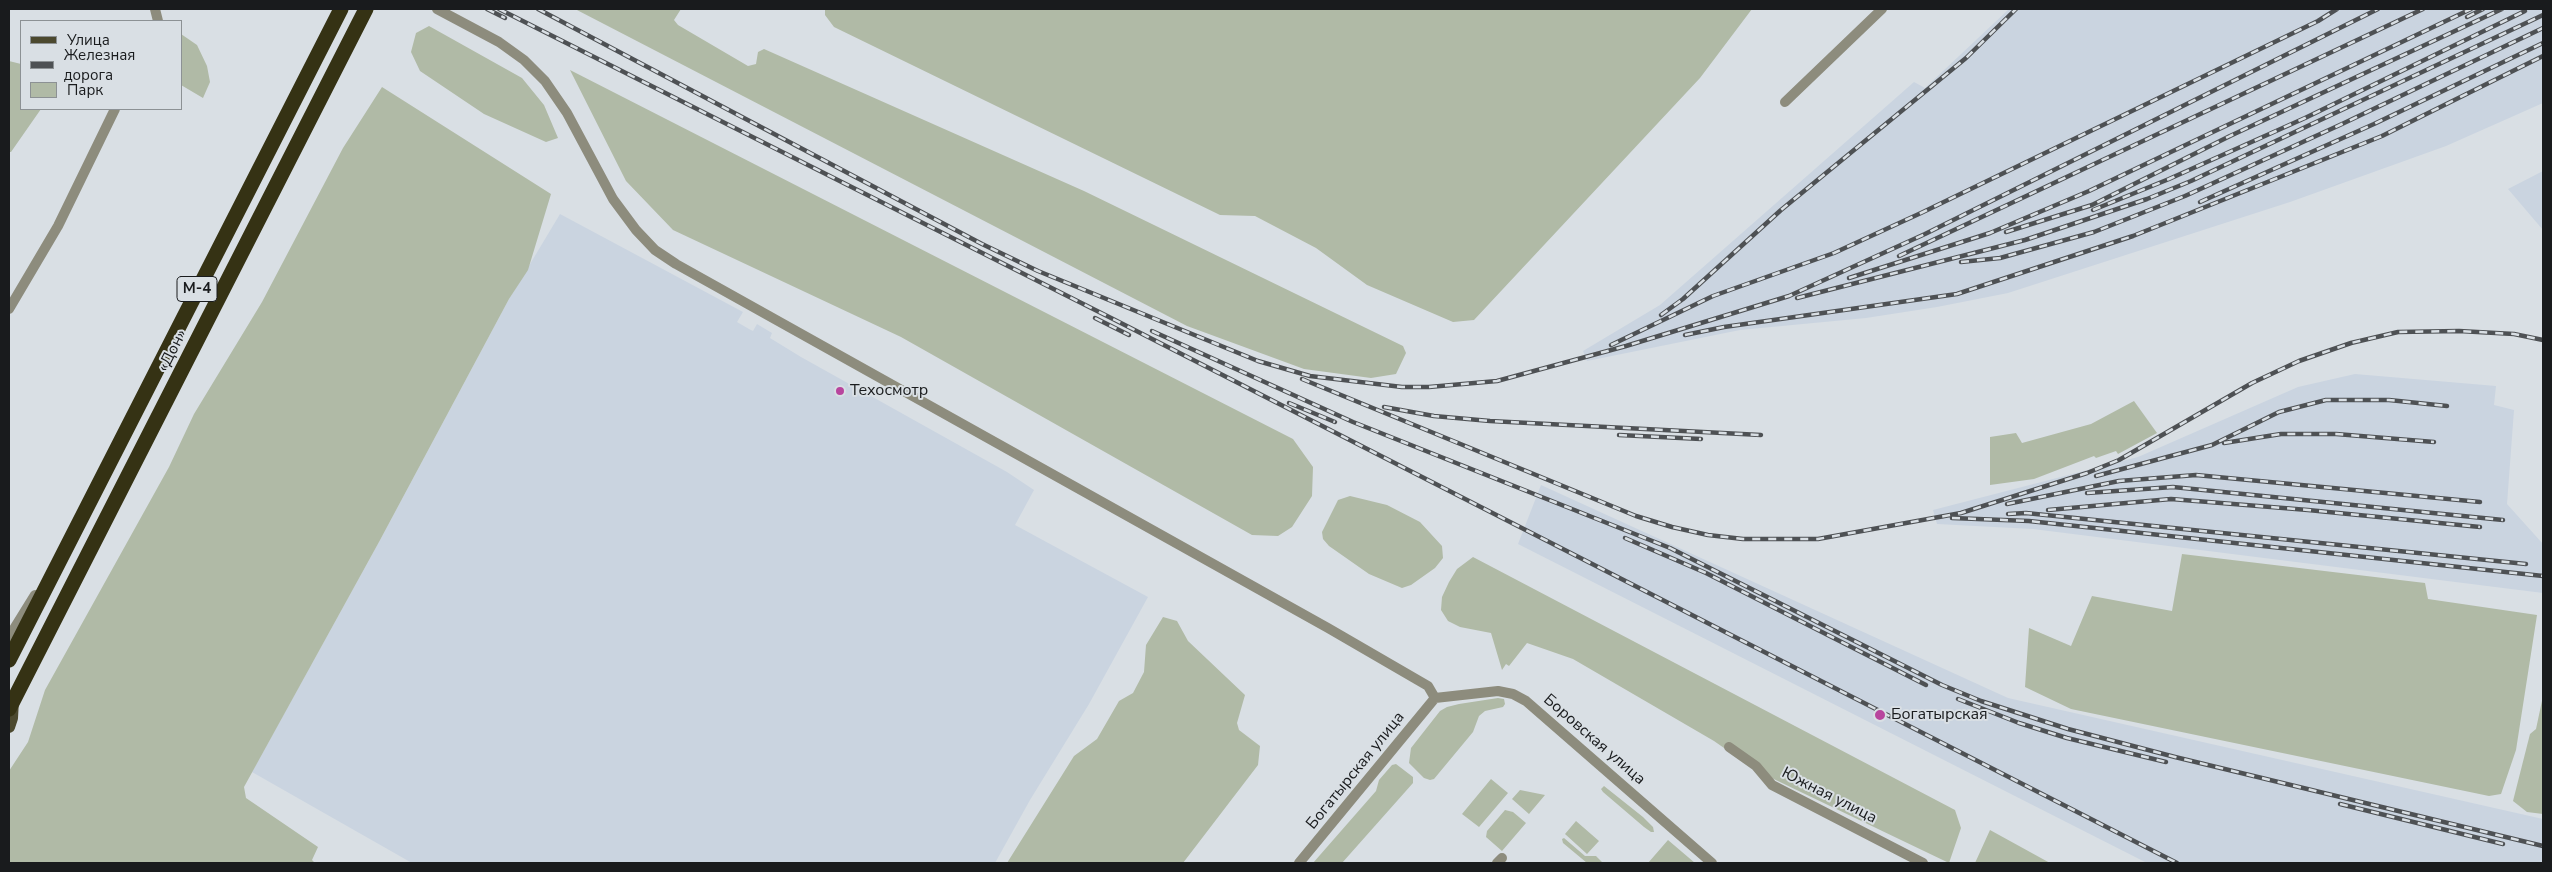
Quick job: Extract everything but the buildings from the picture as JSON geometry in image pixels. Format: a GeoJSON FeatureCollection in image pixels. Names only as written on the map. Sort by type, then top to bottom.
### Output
{"type":"FeatureCollection","features":[{"type":"Feature","properties":{"kind":"highway","name":"«Дон»"},"geometry":{"type":"LineString","coordinates":[[9,660],[341,9]]}},
{"type":"Feature","properties":{"kind":"highway","name":"«Дон»"},"geometry":{"type":"LineString","coordinates":[[11,704],[366,9]]}},
{"type":"Feature","properties":{"kind":"main road"},"geometry":{"type":"LineString","coordinates":[[9,727],[12,718],[11,704]]}},
{"type":"Feature","properties":{"kind":"street"},"geometry":{"type":"LineString","coordinates":[[437,9],[499,42],[524,60],[545,81],[567,113],[613,199],[636,230],[655,250],[676,264],[1328,628],[1428,686],[1435,698]]}},
{"type":"Feature","properties":{"kind":"street"},"geometry":{"type":"LineString","coordinates":[[1785,102],[1882,9]]}},
{"type":"Feature","properties":{"kind":"street"},"geometry":{"type":"LineString","coordinates":[[9,309],[58,226],[116,110]]}},
{"type":"Feature","properties":{"kind":"street"},"geometry":{"type":"LineString","coordinates":[[9,636],[54,570]]}},
{"type":"Feature","properties":{"kind":"street","name":"Боровская улица"},"geometry":{"type":"LineString","coordinates":[[1435,698],[1498,691],[1513,694],[1526,702],[1712,863]]}},
{"type":"Feature","properties":{"kind":"street","name":"Богатырская улица"},"geometry":{"type":"LineString","coordinates":[[1299,863],[1435,698]]}},
{"type":"Feature","properties":{"kind":"street","name":"Южная улица"},"geometry":{"type":"LineString","coordinates":[[1729,748],[1756,766],[1772,785],[1923,863]]}},
{"type":"Feature","properties":{"kind":"shaded area"},"geometry":{"type":"Polygon","coordinates":[[[2009,9],[2543,9],[2543,103],[2446,146],[2290,202],[2008,293],[1866,318],[1740,330],[1587,361],[1583,351],[1660,305],[1914,82],[1925,88],[2009,9]]]}},
{"type":"Feature","properties":{"kind":"shaded area"},"geometry":{"type":"Polygon","coordinates":[[[2543,171],[2543,230],[2508,189],[2543,171]]]}},
{"type":"Feature","properties":{"kind":"shaded area"},"geometry":{"type":"Polygon","coordinates":[[[560,214],[743,312],[737,322],[753,331],[757,324],[772,333],[770,338],[801,357],[1007,472],[1034,490],[1015,525],[1148,597],[1089,704],[1030,800],[995,863],[412,863],[252,772],[379,542],[509,299],[560,214]]]}},
{"type":"Feature","properties":{"kind":"shaded area"},"geometry":{"type":"Polygon","coordinates":[[[2355,374],[2496,386],[2494,405],[2514,410],[2507,504],[2543,544],[2543,593],[2033,529],[1937,524],[1933,510],[2138,457],[2298,387],[2355,374]]]}},
{"type":"Feature","properties":{"kind":"shaded area"},"geometry":{"type":"Polygon","coordinates":[[[1541,485],[2008,698],[2543,819],[2543,863],[2147,863],[1518,544],[1541,485]]]}},
{"type":"Feature","properties":{"kind":"green space"},"geometry":{"type":"Polygon","coordinates":[[[575,9],[681,9],[674,20],[678,25],[748,66],[756,64],[758,52],[764,49],[1084,191],[1403,346],[1406,353],[1396,374],[1371,378],[1304,369],[1187,326],[575,9]]]}},
{"type":"Feature","properties":{"kind":"green space"},"geometry":{"type":"Polygon","coordinates":[[[825,9],[1752,9],[1700,78],[1474,320],[1453,322],[1367,285],[1316,248],[1255,216],[1220,215],[834,27],[825,15],[825,9]]]}},
{"type":"Feature","properties":{"kind":"green space"},"geometry":{"type":"Polygon","coordinates":[[[429,26],[522,78],[544,105],[558,138],[546,142],[484,114],[420,71],[411,52],[416,33],[429,26]]]}},
{"type":"Feature","properties":{"kind":"green space"},"geometry":{"type":"Polygon","coordinates":[[[182,35],[197,45],[207,66],[210,82],[203,98],[182,86],[182,35]]]}},
{"type":"Feature","properties":{"kind":"green space"},"geometry":{"type":"Polygon","coordinates":[[[9,61],[20,64],[20,110],[40,110],[11,152],[9,152],[9,61]]]}},
{"type":"Feature","properties":{"kind":"green space"},"geometry":{"type":"Polygon","coordinates":[[[570,70],[1293,439],[1313,467],[1312,496],[1292,527],[1278,536],[1252,535],[901,337],[673,230],[626,181],[570,70]]]}},
{"type":"Feature","properties":{"kind":"green space"},"geometry":{"type":"Polygon","coordinates":[[[382,87],[551,194],[528,270],[509,299],[379,542],[244,787],[246,798],[318,847],[312,860],[315,863],[9,863],[9,771],[28,742],[45,690],[169,467],[194,414],[262,302],[343,148],[382,87]]]}},
{"type":"Feature","properties":{"kind":"green space"},"geometry":{"type":"Polygon","coordinates":[[[2134,401],[2157,433],[2118,454],[2116,451],[2096,458],[2094,456],[2034,479],[1990,485],[1990,437],[2016,433],[2022,443],[2091,424],[2134,401]]]}},
{"type":"Feature","properties":{"kind":"green space"},"geometry":{"type":"Polygon","coordinates":[[[1350,496],[1387,505],[1420,522],[1442,546],[1443,558],[1435,568],[1411,585],[1402,588],[1369,574],[1329,546],[1323,539],[1322,532],[1338,500],[1350,496]]]}},
{"type":"Feature","properties":{"kind":"green space"},"geometry":{"type":"Polygon","coordinates":[[[2182,554],[2425,583],[2428,599],[2537,615],[2516,750],[2501,794],[2489,796],[2071,709],[2025,687],[2029,628],[2071,646],[2092,596],[2172,611],[2182,554]]]}},
{"type":"Feature","properties":{"kind":"green space"},"geometry":{"type":"Polygon","coordinates":[[[1473,557],[1955,810],[1961,828],[1949,863],[1757,771],[1714,741],[1573,659],[1527,643],[1509,666],[1506,664],[1502,670],[1491,633],[1460,627],[1448,621],[1441,610],[1442,597],[1449,582],[1457,569],[1473,557]]]}},
{"type":"Feature","properties":{"kind":"green space"},"geometry":{"type":"Polygon","coordinates":[[[1163,617],[1177,621],[1188,641],[1245,695],[1237,723],[1239,730],[1260,746],[1258,765],[1183,863],[1007,863],[1074,756],[1097,739],[1119,701],[1133,693],[1144,672],[1146,645],[1163,617]]]}},
{"type":"Feature","properties":{"kind":"green space"},"geometry":{"type":"Polygon","coordinates":[[[2543,696],[2543,814],[2527,812],[2513,801],[2530,734],[2536,729],[2543,696]]]}},
{"type":"Feature","properties":{"kind":"green space"},"geometry":{"type":"Polygon","coordinates":[[[1498,698],[1504,699],[1505,704],[1503,707],[1485,711],[1479,716],[1473,732],[1434,779],[1424,778],[1409,763],[1411,748],[1440,711],[1459,704],[1498,698]]]}},
{"type":"Feature","properties":{"kind":"green space"},"geometry":{"type":"Polygon","coordinates":[[[1396,764],[1413,777],[1413,783],[1342,863],[1313,863],[1376,791],[1379,780],[1392,765],[1396,764]]]}},
{"type":"Feature","properties":{"kind":"green space"},"geometry":{"type":"Polygon","coordinates":[[[1491,779],[1508,793],[1479,827],[1462,814],[1491,779]]]}},
{"type":"Feature","properties":{"kind":"green space"},"geometry":{"type":"Polygon","coordinates":[[[1604,786],[1643,817],[1653,827],[1654,832],[1644,827],[1603,792],[1601,789],[1604,786]]]}},
{"type":"Feature","properties":{"kind":"green space"},"geometry":{"type":"Polygon","coordinates":[[[1520,790],[1545,795],[1529,814],[1512,799],[1520,790]]]}},
{"type":"Feature","properties":{"kind":"green space"},"geometry":{"type":"Polygon","coordinates":[[[1505,810],[1513,812],[1526,823],[1502,851],[1486,837],[1487,831],[1505,810]]]}},
{"type":"Feature","properties":{"kind":"green space"},"geometry":{"type":"Polygon","coordinates":[[[1576,821],[1599,841],[1587,854],[1565,834],[1576,821]]]}},
{"type":"Feature","properties":{"kind":"green space"},"geometry":{"type":"Polygon","coordinates":[[[1990,830],[2050,863],[1975,863],[1990,830]]]}},
{"type":"Feature","properties":{"kind":"green space"},"geometry":{"type":"Polygon","coordinates":[[[1564,838],[1585,856],[1596,856],[1603,863],[1587,863],[1563,843],[1562,839],[1564,838]]]}},
{"type":"Feature","properties":{"kind":"green space"},"geometry":{"type":"Polygon","coordinates":[[[1668,840],[1695,863],[1648,863],[1668,840]]]}},
{"type":"Feature","properties":{"kind":"railway"},"geometry":{"type":"LineString","coordinates":[[487,9],[505,18]]}},
{"type":"Feature","properties":{"kind":"railway"},"geometry":{"type":"LineString","coordinates":[[499,9],[1115,320],[2177,863]]}},
{"type":"Feature","properties":{"kind":"railway"},"geometry":{"type":"LineString","coordinates":[[538,9],[982,244],[1038,271],[1258,361],[1310,376],[1402,387],[1429,387],[1497,381],[1626,346],[1789,296],[1925,234],[2378,9]]}},
{"type":"Feature","properties":{"kind":"railway"},"geometry":{"type":"LineString","coordinates":[[1661,315],[1683,299],[1781,210],[1966,58],[2016,9]]}},
{"type":"Feature","properties":{"kind":"railway"},"geometry":{"type":"LineString","coordinates":[[1611,345],[1713,296],[1834,253],[1921,213],[2318,21],[2337,9]]}},
{"type":"Feature","properties":{"kind":"railway"},"geometry":{"type":"LineString","coordinates":[[1899,256],[2423,9]]}},
{"type":"Feature","properties":{"kind":"railway"},"geometry":{"type":"LineString","coordinates":[[1849,278],[1990,233],[2089,191],[2471,9]]}},
{"type":"Feature","properties":{"kind":"railway"},"geometry":{"type":"LineString","coordinates":[[2467,17],[2483,9]]}},
{"type":"Feature","properties":{"kind":"railway"},"geometry":{"type":"LineString","coordinates":[[2006,232],[2092,205],[2230,136],[2502,9]]}},
{"type":"Feature","properties":{"kind":"railway"},"geometry":{"type":"LineString","coordinates":[[2093,210],[2169,179],[2305,118],[2525,11]]}},
{"type":"Feature","properties":{"kind":"railway"},"geometry":{"type":"LineString","coordinates":[[1797,298],[2025,240],[2147,199],[2191,181],[2543,15]]}},
{"type":"Feature","properties":{"kind":"railway"},"geometry":{"type":"LineString","coordinates":[[1961,262],[2000,258],[2094,232],[2185,196],[2342,124],[2543,28]]}},
{"type":"Feature","properties":{"kind":"railway"},"geometry":{"type":"LineString","coordinates":[[2200,202],[2374,124],[2543,43]]}},
{"type":"Feature","properties":{"kind":"railway"},"geometry":{"type":"LineString","coordinates":[[1685,335],[1724,327],[1957,294],[2133,236],[2382,136],[2543,56]]}},
{"type":"Feature","properties":{"kind":"railway"},"geometry":{"type":"LineString","coordinates":[[1095,318],[1129,335]]}},
{"type":"Feature","properties":{"kind":"railway"},"geometry":{"type":"LineString","coordinates":[[1152,331],[1353,422],[1670,548],[1942,685],[1981,701],[2068,729],[2175,757],[2543,846]]}},
{"type":"Feature","properties":{"kind":"railway"},"geometry":{"type":"LineString","coordinates":[[1302,379],[1636,516],[1708,535],[1743,539],[1818,539],[1961,513],[2087,473],[2119,460],[2252,383],[2299,361],[2351,343],[2398,332],[2459,331],[2514,334],[2543,340]]}},
{"type":"Feature","properties":{"kind":"railway"},"geometry":{"type":"LineString","coordinates":[[2096,476],[2212,445],[2279,412],[2326,400],[2389,400],[2447,406]]}},
{"type":"Feature","properties":{"kind":"railway"},"geometry":{"type":"LineString","coordinates":[[1289,403],[1335,422]]}},
{"type":"Feature","properties":{"kind":"railway"},"geometry":{"type":"LineString","coordinates":[[1384,407],[1434,416],[1490,421],[1761,435]]}},
{"type":"Feature","properties":{"kind":"railway"},"geometry":{"type":"LineString","coordinates":[[2224,443],[2281,434],[2336,434],[2434,442]]}},
{"type":"Feature","properties":{"kind":"railway"},"geometry":{"type":"LineString","coordinates":[[1619,435],[1701,439]]}},
{"type":"Feature","properties":{"kind":"railway"},"geometry":{"type":"LineString","coordinates":[[2007,504],[2119,481],[2196,475],[2480,502]]}},
{"type":"Feature","properties":{"kind":"railway"},"geometry":{"type":"LineString","coordinates":[[2087,493],[2173,487],[2503,520]]}},
{"type":"Feature","properties":{"kind":"railway"},"geometry":{"type":"LineString","coordinates":[[2048,510],[2171,499],[2480,527]]}},
{"type":"Feature","properties":{"kind":"railway"},"geometry":{"type":"LineString","coordinates":[[2008,514],[2026,513],[2526,564]]}},
{"type":"Feature","properties":{"kind":"railway"},"geometry":{"type":"LineString","coordinates":[[1952,518],[2029,521],[2543,576]]}},
{"type":"Feature","properties":{"kind":"railway"},"geometry":{"type":"LineString","coordinates":[[1625,538],[1706,573],[1926,685]]}},
{"type":"Feature","properties":{"kind":"railway"},"geometry":{"type":"LineString","coordinates":[[1958,699],[2019,723],[2067,738],[2166,762]]}},
{"type":"Feature","properties":{"kind":"railway"},"geometry":{"type":"LineString","coordinates":[[2340,804],[2503,844]]}},
{"type":"Feature","properties":{"kind":"place","name":"Техосмотр"},"geometry":{"type":"Point","coordinates":[840,391]}},
{"type":"Feature","properties":{"kind":"place","name":"Богатырская"},"geometry":{"type":"Point","coordinates":[1880,715]}}]}
